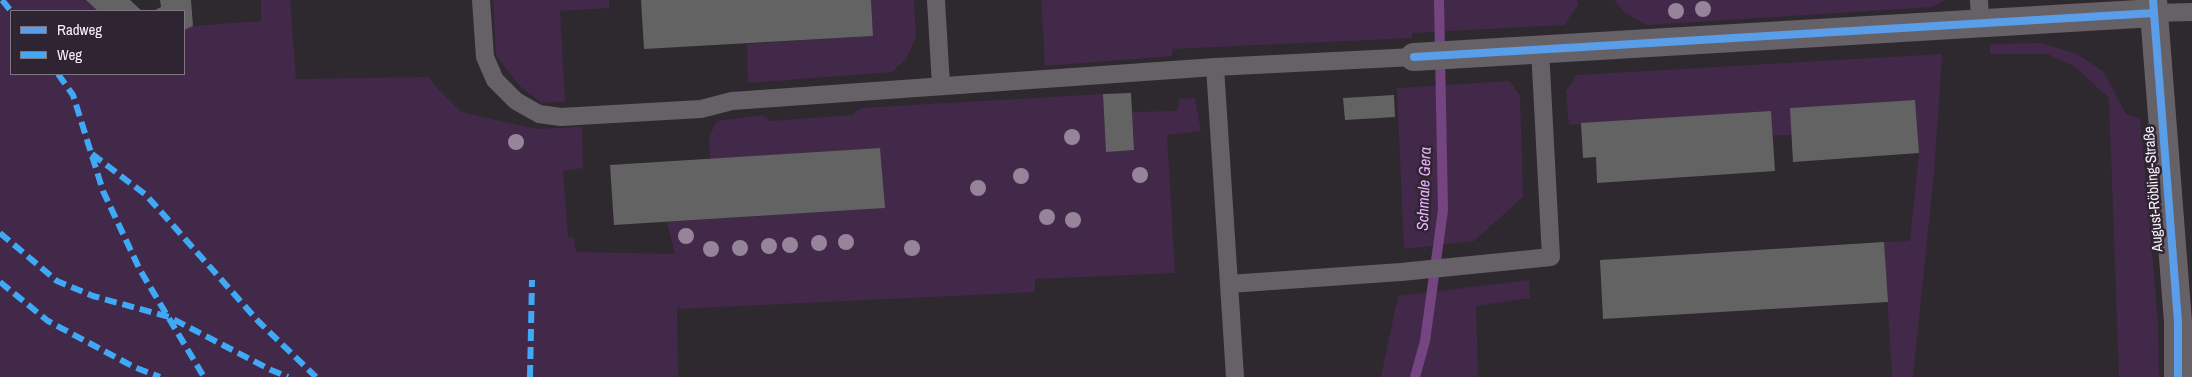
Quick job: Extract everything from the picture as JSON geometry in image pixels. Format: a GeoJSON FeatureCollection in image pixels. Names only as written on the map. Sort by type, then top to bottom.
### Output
{"type":"FeatureCollection","features":[{"type":"Feature","properties":{"kind":"street"},"geometry":{"type":"LineString","coordinates":[[1414,57],[1540,49],[1980,11],[2154,7]]}},
{"type":"Feature","properties":{"kind":"street","name":"August-Röbling-Straße"},"geometry":{"type":"LineString","coordinates":[[2154,7],[2178,322],[2178,377]]}},
{"type":"Feature","properties":{"kind":"lane"},"geometry":{"type":"LineString","coordinates":[[481,0],[485,57],[495,80],[516,101],[539,114],[561,117],[701,109],[732,101],[941,86],[1215,67],[1414,57]]}},
{"type":"Feature","properties":{"kind":"lane"},"geometry":{"type":"LineString","coordinates":[[936,0],[941,86]]}},
{"type":"Feature","properties":{"kind":"lane"},"geometry":{"type":"LineString","coordinates":[[2154,7],[2192,12]]}},
{"type":"Feature","properties":{"kind":"lane"},"geometry":{"type":"LineString","coordinates":[[1229,284],[1401,272],[1551,256],[1540,49]]}},
{"type":"Feature","properties":{"kind":"lane"},"geometry":{"type":"LineString","coordinates":[[1215,67],[1235,377]]}},
{"type":"Feature","properties":{"kind":"shaded area"},"geometry":{"type":"Polygon","coordinates":[[[0,0],[86,0],[97,10],[10,10],[10,75],[185,75],[185,30],[193,26],[261,21],[261,0],[290,0],[296,79],[429,77],[435,86],[461,112],[536,129],[582,127],[583,168],[563,171],[568,237],[574,238],[576,252],[675,254],[667,222],[884,208],[880,148],[710,159],[709,137],[717,121],[762,115],[771,121],[852,115],[861,108],[1103,94],[1106,151],[1134,150],[1132,112],[1177,111],[1180,99],[1195,98],[1201,131],[1167,135],[1175,273],[1035,279],[1035,292],[677,309],[678,377],[0,377],[0,0]]]}},
{"type":"Feature","properties":{"kind":"shaded area"},"geometry":{"type":"Polygon","coordinates":[[[493,0],[609,0],[609,8],[560,11],[565,101],[542,103],[521,87],[496,56],[493,0]]]}},
{"type":"Feature","properties":{"kind":"shaded area"},"geometry":{"type":"Polygon","coordinates":[[[871,0],[914,0],[916,36],[907,58],[892,72],[748,83],[747,44],[873,36],[871,0]]]}},
{"type":"Feature","properties":{"kind":"shaded area"},"geometry":{"type":"Polygon","coordinates":[[[1041,0],[1577,0],[1578,5],[1564,25],[1412,33],[1412,38],[1172,49],[1172,56],[1045,66],[1041,0]]]}},
{"type":"Feature","properties":{"kind":"shaded area"},"geometry":{"type":"Polygon","coordinates":[[[1614,0],[1945,0],[1933,7],[1647,25],[1625,13],[1614,0]]]}},
{"type":"Feature","properties":{"kind":"shaded area"},"geometry":{"type":"Polygon","coordinates":[[[2041,43],[2077,54],[2103,71],[2126,114],[2140,118],[2158,321],[2159,377],[2119,377],[2109,98],[2074,66],[2047,54],[1990,54],[1990,44],[2041,43]]]}},
{"type":"Feature","properties":{"kind":"shaded area"},"geometry":{"type":"Polygon","coordinates":[[[1942,54],[1934,173],[1913,377],[1892,377],[1884,242],[1910,241],[1919,153],[1915,100],[1790,108],[1792,135],[1773,135],[1771,111],[1569,125],[1566,91],[1577,75],[1942,54]]]}},
{"type":"Feature","properties":{"kind":"shaded area"},"geometry":{"type":"Polygon","coordinates":[[[1509,81],[1520,95],[1523,197],[1474,241],[1404,249],[1397,88],[1509,81]]]}},
{"type":"Feature","properties":{"kind":"shaded area"},"geometry":{"type":"Polygon","coordinates":[[[1529,280],[1530,298],[1476,306],[1478,377],[1381,377],[1398,296],[1529,280]]]}},
{"type":"Feature","properties":{"kind":"building"},"geometry":{"type":"Polygon","coordinates":[[[86,0],[130,0],[141,10],[97,10],[86,0]]]}},
{"type":"Feature","properties":{"kind":"building"},"geometry":{"type":"Polygon","coordinates":[[[160,0],[191,0],[193,26],[185,30],[185,10],[155,10],[161,7],[160,0]]]}},
{"type":"Feature","properties":{"kind":"building"},"geometry":{"type":"Polygon","coordinates":[[[641,0],[871,0],[873,36],[644,49],[641,0]]]}},
{"type":"Feature","properties":{"kind":"building"},"geometry":{"type":"Polygon","coordinates":[[[1131,93],[1134,150],[1106,152],[1103,94],[1131,93]]]}},
{"type":"Feature","properties":{"kind":"building"},"geometry":{"type":"Polygon","coordinates":[[[1394,95],[1395,117],[1345,120],[1343,98],[1394,95]]]}},
{"type":"Feature","properties":{"kind":"building"},"geometry":{"type":"Polygon","coordinates":[[[1915,100],[1919,153],[1793,162],[1790,108],[1915,100]]]}},
{"type":"Feature","properties":{"kind":"building"},"geometry":{"type":"Polygon","coordinates":[[[1771,111],[1775,171],[1597,183],[1596,157],[1583,158],[1581,123],[1771,111]]]}},
{"type":"Feature","properties":{"kind":"building"},"geometry":{"type":"Polygon","coordinates":[[[880,148],[885,208],[614,225],[610,165],[880,148]]]}},
{"type":"Feature","properties":{"kind":"building"},"geometry":{"type":"Polygon","coordinates":[[[1884,242],[1888,302],[1603,319],[1600,260],[1884,242]]]}},
{"type":"Feature","properties":{"kind":"waterway","name":"Schmale Gera"},"geometry":{"type":"LineString","coordinates":[[1415,377],[1425,341],[1443,210],[1439,0]]}},
{"type":"Feature","properties":{"kind":"marked path"},"geometry":{"type":"LineString","coordinates":[[2,0],[10,10]]}},
{"type":"Feature","properties":{"kind":"marked path"},"geometry":{"type":"LineString","coordinates":[[59,75],[73,95],[103,191],[140,270],[204,377]]}},
{"type":"Feature","properties":{"kind":"marked path"},"geometry":{"type":"LineString","coordinates":[[92,154],[146,195],[259,322],[316,377]]}},
{"type":"Feature","properties":{"kind":"marked path"},"geometry":{"type":"LineString","coordinates":[[0,233],[57,281],[93,296],[169,317],[288,377]]}},
{"type":"Feature","properties":{"kind":"marked path"},"geometry":{"type":"LineString","coordinates":[[530,377],[532,280]]}},
{"type":"Feature","properties":{"kind":"marked path"},"geometry":{"type":"LineString","coordinates":[[0,282],[48,321],[134,367],[160,377]]}},
{"type":"Feature","properties":{"kind":"cycle path"},"geometry":{"type":"LineString","coordinates":[[2153,0],[2178,322],[2178,377]]}},
{"type":"Feature","properties":{"kind":"cycle path"},"geometry":{"type":"LineString","coordinates":[[1414,57],[2154,13]]}}]}
